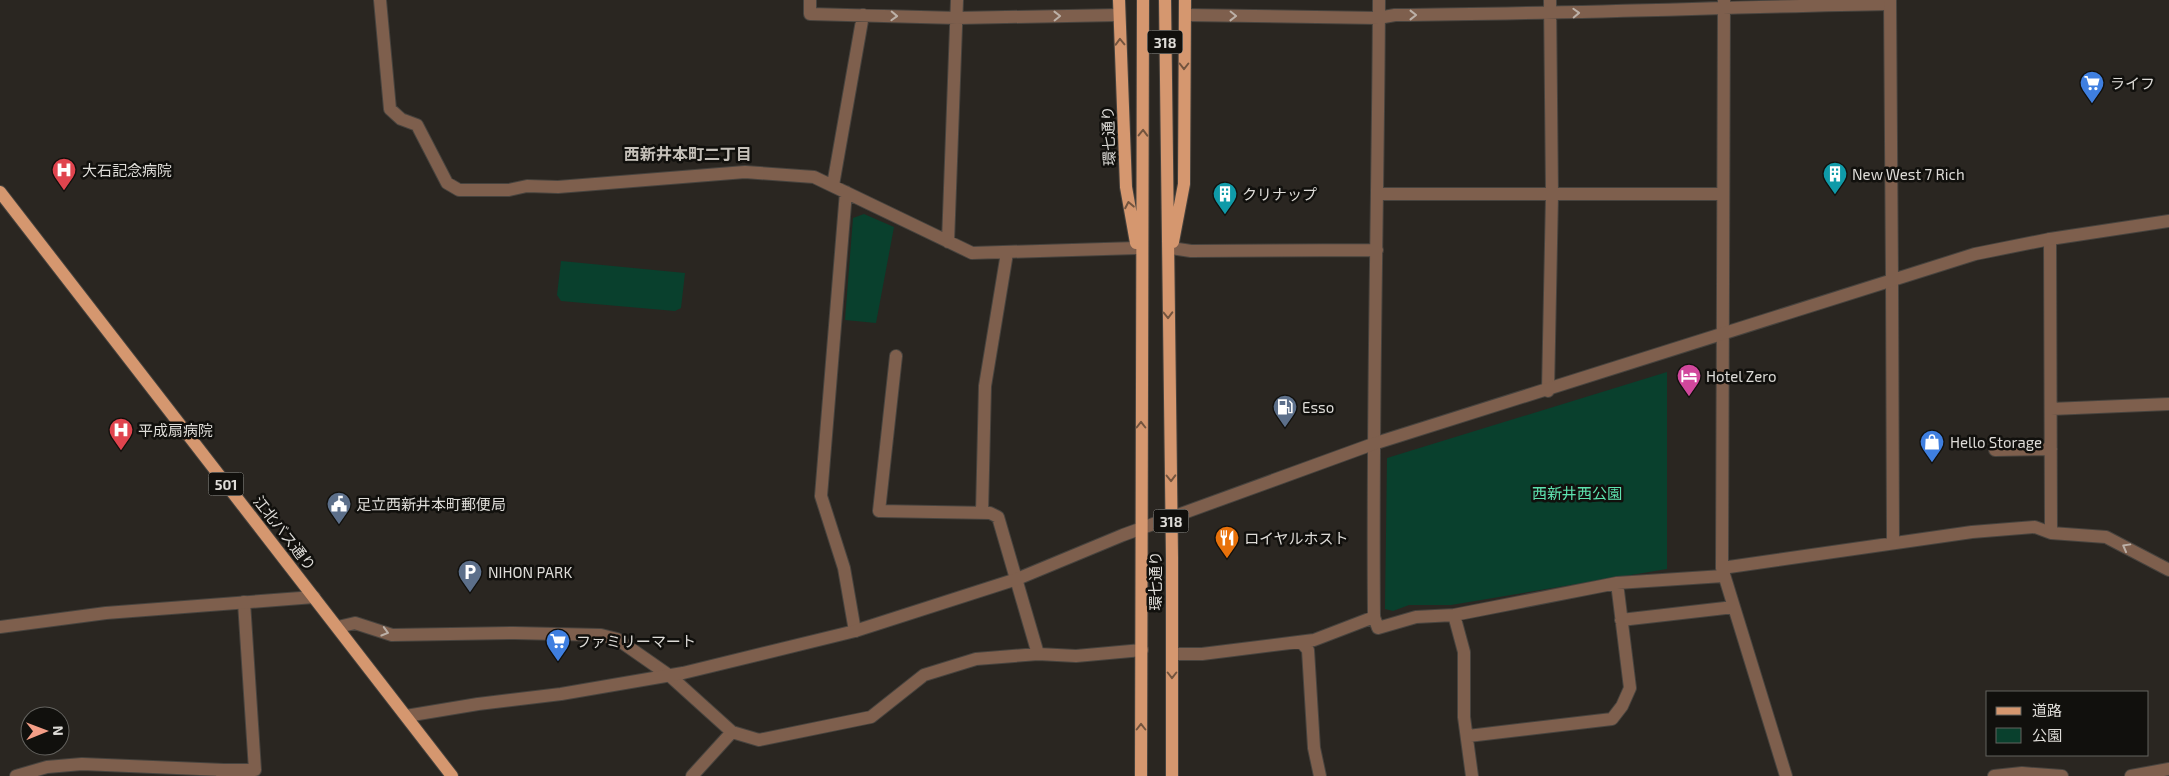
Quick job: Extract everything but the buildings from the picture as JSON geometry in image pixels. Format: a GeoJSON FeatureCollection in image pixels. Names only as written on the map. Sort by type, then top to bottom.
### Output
{"type":"FeatureCollection","features":[{"type":"Feature","properties":{"kind":"main road","name":"環七通り"},"geometry":{"type":"LineString","coordinates":[[1119,0],[1126,187],[1141,270]]}},
{"type":"Feature","properties":{"kind":"main road","name":"環七通り"},"geometry":{"type":"LineString","coordinates":[[1141,776],[1143,0]]}},
{"type":"Feature","properties":{"kind":"main road","name":"環七通り"},"geometry":{"type":"LineString","coordinates":[[1165,0],[1172,776]]}},
{"type":"Feature","properties":{"kind":"main road","name":"環七通り"},"geometry":{"type":"LineString","coordinates":[[1168,266],[1184,184],[1185,0]]}},
{"type":"Feature","properties":{"kind":"main road","name":"江北バス通り"},"geometry":{"type":"LineString","coordinates":[[0,192],[78,296],[338,627],[452,776]]}},
{"type":"Feature","properties":{"kind":"street"},"geometry":{"type":"LineString","coordinates":[[380,0],[390,109],[401,119],[416,125],[448,183],[459,190],[509,190],[527,186],[558,187],[745,172],[814,177],[972,253],[1137,248]]}},
{"type":"Feature","properties":{"kind":"street"},"geometry":{"type":"LineString","coordinates":[[810,0],[810,14],[957,18],[1119,15]]}},
{"type":"Feature","properties":{"kind":"street"},"geometry":{"type":"LineString","coordinates":[[948,242],[958,0]]}},
{"type":"Feature","properties":{"kind":"street"},"geometry":{"type":"LineString","coordinates":[[1379,0],[1378,194],[1373,444],[1374,617],[1378,628],[1416,616],[1454,614],[1617,583],[1722,572],[1893,542],[2014,527],[2035,527],[2051,533],[2106,537],[2169,570]]}},
{"type":"Feature","properties":{"kind":"street"},"geometry":{"type":"LineString","coordinates":[[1548,391],[1552,195],[1552,14],[1550,0]]}},
{"type":"Feature","properties":{"kind":"street"},"geometry":{"type":"LineString","coordinates":[[1185,15],[1378,18],[1395,15],[1552,14],[1724,4],[1890,2],[1893,542]]}},
{"type":"Feature","properties":{"kind":"street"},"geometry":{"type":"LineString","coordinates":[[1724,4],[1722,572],[1786,776]]}},
{"type":"Feature","properties":{"kind":"street"},"geometry":{"type":"LineString","coordinates":[[833,186],[862,15]]}},
{"type":"Feature","properties":{"kind":"street"},"geometry":{"type":"LineString","coordinates":[[846,192],[821,496],[844,568],[855,631]]}},
{"type":"Feature","properties":{"kind":"street"},"geometry":{"type":"LineString","coordinates":[[1378,194],[1724,194]]}},
{"type":"Feature","properties":{"kind":"street"},"geometry":{"type":"LineString","coordinates":[[406,716],[670,676],[855,631],[1017,580],[1142,528],[1373,444],[1548,391],[1722,333],[1975,254],[2050,239],[2169,221]]}},
{"type":"Feature","properties":{"kind":"street"},"geometry":{"type":"LineString","coordinates":[[2050,239],[2051,533]]}},
{"type":"Feature","properties":{"kind":"street"},"geometry":{"type":"LineString","coordinates":[[1171,248],[1191,251],[1376,250]]}},
{"type":"Feature","properties":{"kind":"street"},"geometry":{"type":"LineString","coordinates":[[982,513],[985,386],[1008,253]]}},
{"type":"Feature","properties":{"kind":"street"},"geometry":{"type":"LineString","coordinates":[[896,356],[878,511],[926,514],[990,513],[998,517],[1038,654]]}},
{"type":"Feature","properties":{"kind":"street"},"geometry":{"type":"LineString","coordinates":[[2051,410],[2169,404]]}},
{"type":"Feature","properties":{"kind":"street"},"geometry":{"type":"LineString","coordinates":[[1995,450],[2051,449]]}},
{"type":"Feature","properties":{"kind":"street"},"geometry":{"type":"LineString","coordinates":[[1468,736],[1612,719],[1622,706],[1630,688],[1617,583]]}},
{"type":"Feature","properties":{"kind":"street"},"geometry":{"type":"LineString","coordinates":[[0,627],[106,613],[314,597]]}},
{"type":"Feature","properties":{"kind":"street"},"geometry":{"type":"LineString","coordinates":[[16,776],[47,767],[82,764],[223,773],[254,770],[244,602]]}},
{"type":"Feature","properties":{"kind":"street"},"geometry":{"type":"LineString","coordinates":[[1621,620],[1734,607]]}},
{"type":"Feature","properties":{"kind":"street"},"geometry":{"type":"LineString","coordinates":[[1454,614],[1464,652],[1464,717],[1472,776]]}},
{"type":"Feature","properties":{"kind":"street"},"geometry":{"type":"LineString","coordinates":[[1172,654],[1202,654],[1314,640],[1374,617]]}},
{"type":"Feature","properties":{"kind":"street"},"geometry":{"type":"LineString","coordinates":[[338,627],[355,623],[392,635],[514,633],[601,636],[618,639],[670,676],[732,732],[759,740],[871,718],[924,675],[976,659],[1038,654],[1076,656],[1142,650]]}},
{"type":"Feature","properties":{"kind":"street"},"geometry":{"type":"LineString","coordinates":[[1301,642],[1308,650],[1314,748],[1320,776]]}},
{"type":"Feature","properties":{"kind":"street"},"geometry":{"type":"LineString","coordinates":[[692,776],[732,732]]}},
{"type":"Feature","properties":{"kind":"street"},"geometry":{"type":"LineString","coordinates":[[2131,776],[2169,769]]}},
{"type":"Feature","properties":{"kind":"street"},"geometry":{"type":"LineString","coordinates":[[1994,776],[2022,773],[2062,776]]}},
{"type":"Feature","properties":{"kind":"green space"},"geometry":{"type":"Polygon","coordinates":[[[864,214],[894,227],[876,323],[845,320],[853,218],[864,214]]]}},
{"type":"Feature","properties":{"kind":"green space"},"geometry":{"type":"Polygon","coordinates":[[[561,261],[685,273],[681,308],[675,311],[561,301],[557,295],[561,261]]]}},
{"type":"Feature","properties":{"kind":"green space","name":"西新井西公園"},"geometry":{"type":"Polygon","coordinates":[[[1667,372],[1667,569],[1451,605],[1409,605],[1393,611],[1385,609],[1387,458],[1667,372]]]}},
{"type":"Feature","properties":{"kind":"place","name":"ライフ"},"geometry":{"type":"Point","coordinates":[2092,104]}},
{"type":"Feature","properties":{"kind":"place","name":"大石記念病院"},"geometry":{"type":"Point","coordinates":[64,191]}},
{"type":"Feature","properties":{"kind":"place","name":"New West 7 Rich"},"geometry":{"type":"Point","coordinates":[1835,195]}},
{"type":"Feature","properties":{"kind":"place","name":"クリナップ"},"geometry":{"type":"Point","coordinates":[1225,215]}},
{"type":"Feature","properties":{"kind":"place","name":"Hotel Zero"},"geometry":{"type":"Point","coordinates":[1689,397]}},
{"type":"Feature","properties":{"kind":"place","name":"Esso"},"geometry":{"type":"Point","coordinates":[1285,428]}},
{"type":"Feature","properties":{"kind":"place","name":"平成扇病院"},"geometry":{"type":"Point","coordinates":[121,451]}},
{"type":"Feature","properties":{"kind":"place","name":"Hello Storage"},"geometry":{"type":"Point","coordinates":[1932,463]}},
{"type":"Feature","properties":{"kind":"place","name":"足立西新井本町郵便局"},"geometry":{"type":"Point","coordinates":[339,525]}},
{"type":"Feature","properties":{"kind":"place","name":"ロイヤルホスト"},"geometry":{"type":"Point","coordinates":[1227,559]}},
{"type":"Feature","properties":{"kind":"place","name":"NIHON PARK"},"geometry":{"type":"Point","coordinates":[470,593]}},
{"type":"Feature","properties":{"kind":"place","name":"ファミリーマート"},"geometry":{"type":"Point","coordinates":[558,662]}},
{"type":"Feature","properties":{"kind":"district","name":"西新井本町二丁目"},"geometry":{"type":"Point","coordinates":[688,153]}}]}
